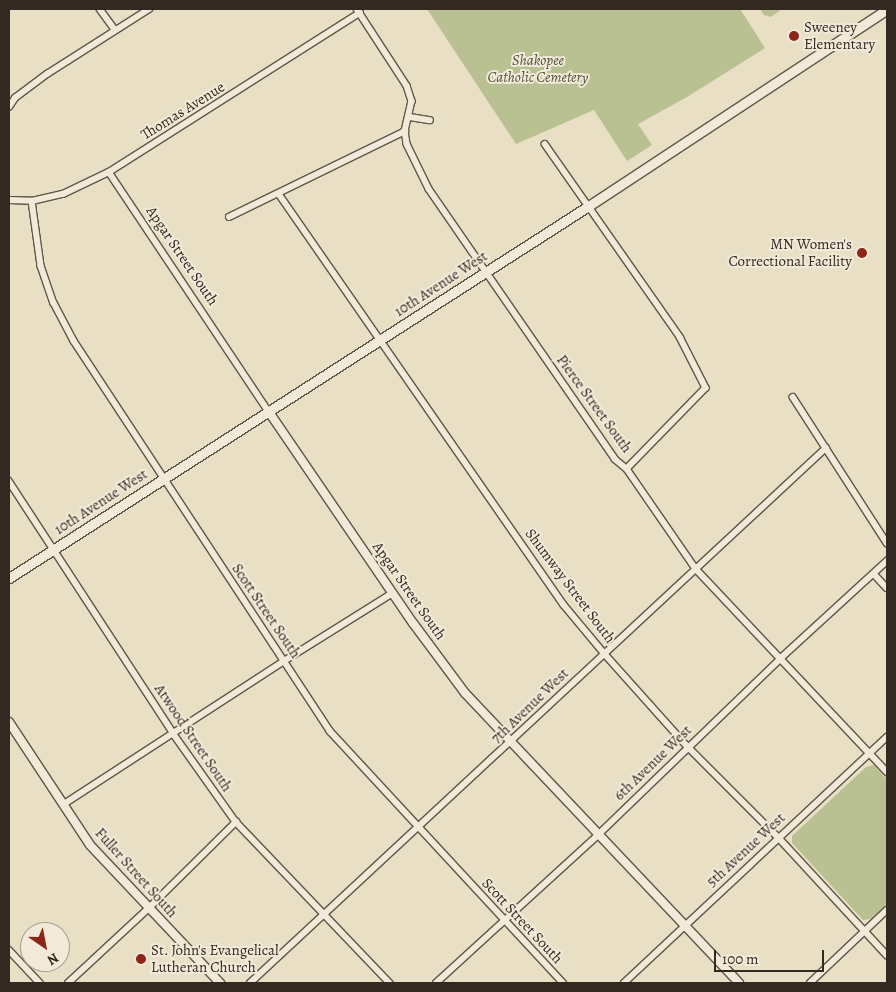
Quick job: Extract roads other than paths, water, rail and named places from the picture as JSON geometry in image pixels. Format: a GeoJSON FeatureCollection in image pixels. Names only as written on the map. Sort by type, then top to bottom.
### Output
{"type":"FeatureCollection","features":[{"type":"Feature","properties":{"kind":"main road","name":"10th Avenue West"},"geometry":{"type":"LineString","coordinates":[[9,578],[587,207],[887,9]]}},
{"type":"Feature","properties":{"kind":"street"},"geometry":{"type":"LineString","coordinates":[[100,9],[114,30]]}},
{"type":"Feature","properties":{"kind":"street"},"geometry":{"type":"LineString","coordinates":[[9,107],[15,98],[47,74],[149,9]]}},
{"type":"Feature","properties":{"kind":"street"},"geometry":{"type":"LineString","coordinates":[[229,217],[405,131],[410,117],[412,101],[407,86],[358,11]]}},
{"type":"Feature","properties":{"kind":"street","name":"Thomas Avenue"},"geometry":{"type":"LineString","coordinates":[[9,200],[32,201],[63,194],[109,172],[358,11]]}},
{"type":"Feature","properties":{"kind":"street"},"geometry":{"type":"LineString","coordinates":[[410,117],[430,120]]}},
{"type":"Feature","properties":{"kind":"street","name":"Pierce Street South"},"geometry":{"type":"LineString","coordinates":[[405,131],[407,144],[429,189],[615,459],[627,469],[696,569],[887,772]]}},
{"type":"Feature","properties":{"kind":"street"},"geometry":{"type":"LineString","coordinates":[[545,144],[587,207],[680,337],[706,388],[627,469]]}},
{"type":"Feature","properties":{"kind":"street","name":"Apgar Street South"},"geometry":{"type":"LineString","coordinates":[[109,172],[269,412],[448,672],[510,743],[739,983]]}},
{"type":"Feature","properties":{"kind":"street","name":"Shumway Street South"},"geometry":{"type":"LineString","coordinates":[[279,194],[564,605],[688,747],[778,837],[887,955]]}},
{"type":"Feature","properties":{"kind":"street","name":"Scott Street South"},"geometry":{"type":"LineString","coordinates":[[32,201],[41,266],[54,303],[74,341],[330,731],[417,827],[564,983]]}},
{"type":"Feature","properties":{"kind":"street"},"geometry":{"type":"LineString","coordinates":[[793,397],[887,543]]}},
{"type":"Feature","properties":{"kind":"street","name":"7th Avenue West"},"geometry":{"type":"LineString","coordinates":[[250,983],[826,448]]}},
{"type":"Feature","properties":{"kind":"street","name":"Atwood Street South"},"geometry":{"type":"LineString","coordinates":[[9,481],[173,733],[236,822],[390,983]]}},
{"type":"Feature","properties":{"kind":"street","name":"6th Avenue West"},"geometry":{"type":"LineString","coordinates":[[436,983],[598,834],[781,658],[887,561]]}},
{"type":"Feature","properties":{"kind":"street"},"geometry":{"type":"LineString","coordinates":[[874,574],[887,588]]}},
{"type":"Feature","properties":{"kind":"street"},"geometry":{"type":"LineString","coordinates":[[64,804],[284,661],[393,593]]}},
{"type":"Feature","properties":{"kind":"street","name":"Fuller Street South"},"geometry":{"type":"LineString","coordinates":[[9,722],[90,845],[148,909],[220,983]]}},
{"type":"Feature","properties":{"kind":"street","name":"5th Avenue West"},"geometry":{"type":"LineString","coordinates":[[624,983],[887,737]]}},
{"type":"Feature","properties":{"kind":"street"},"geometry":{"type":"LineString","coordinates":[[68,983],[148,909],[236,822]]}},
{"type":"Feature","properties":{"kind":"street"},"geometry":{"type":"LineString","coordinates":[[810,983],[887,910]]}},
{"type":"Feature","properties":{"kind":"street"},"geometry":{"type":"LineString","coordinates":[[9,950],[40,983]]}},
{"type":"Feature","properties":{"kind":"place","name":"Sweeney Elementary"},"geometry":{"type":"Point","coordinates":[794,36]}},
{"type":"Feature","properties":{"kind":"place","name":"MN Women's Correctional Facility"},"geometry":{"type":"Point","coordinates":[862,253]}},
{"type":"Feature","properties":{"kind":"place","name":"St. John's Evangelical Lutheran Church"},"geometry":{"type":"Point","coordinates":[141,959]}},
{"type":"Feature","properties":{"kind":"park label","name":"Shakopee Catholic Cemetery"},"geometry":{"type":"Point","coordinates":[538,68]}}]}
